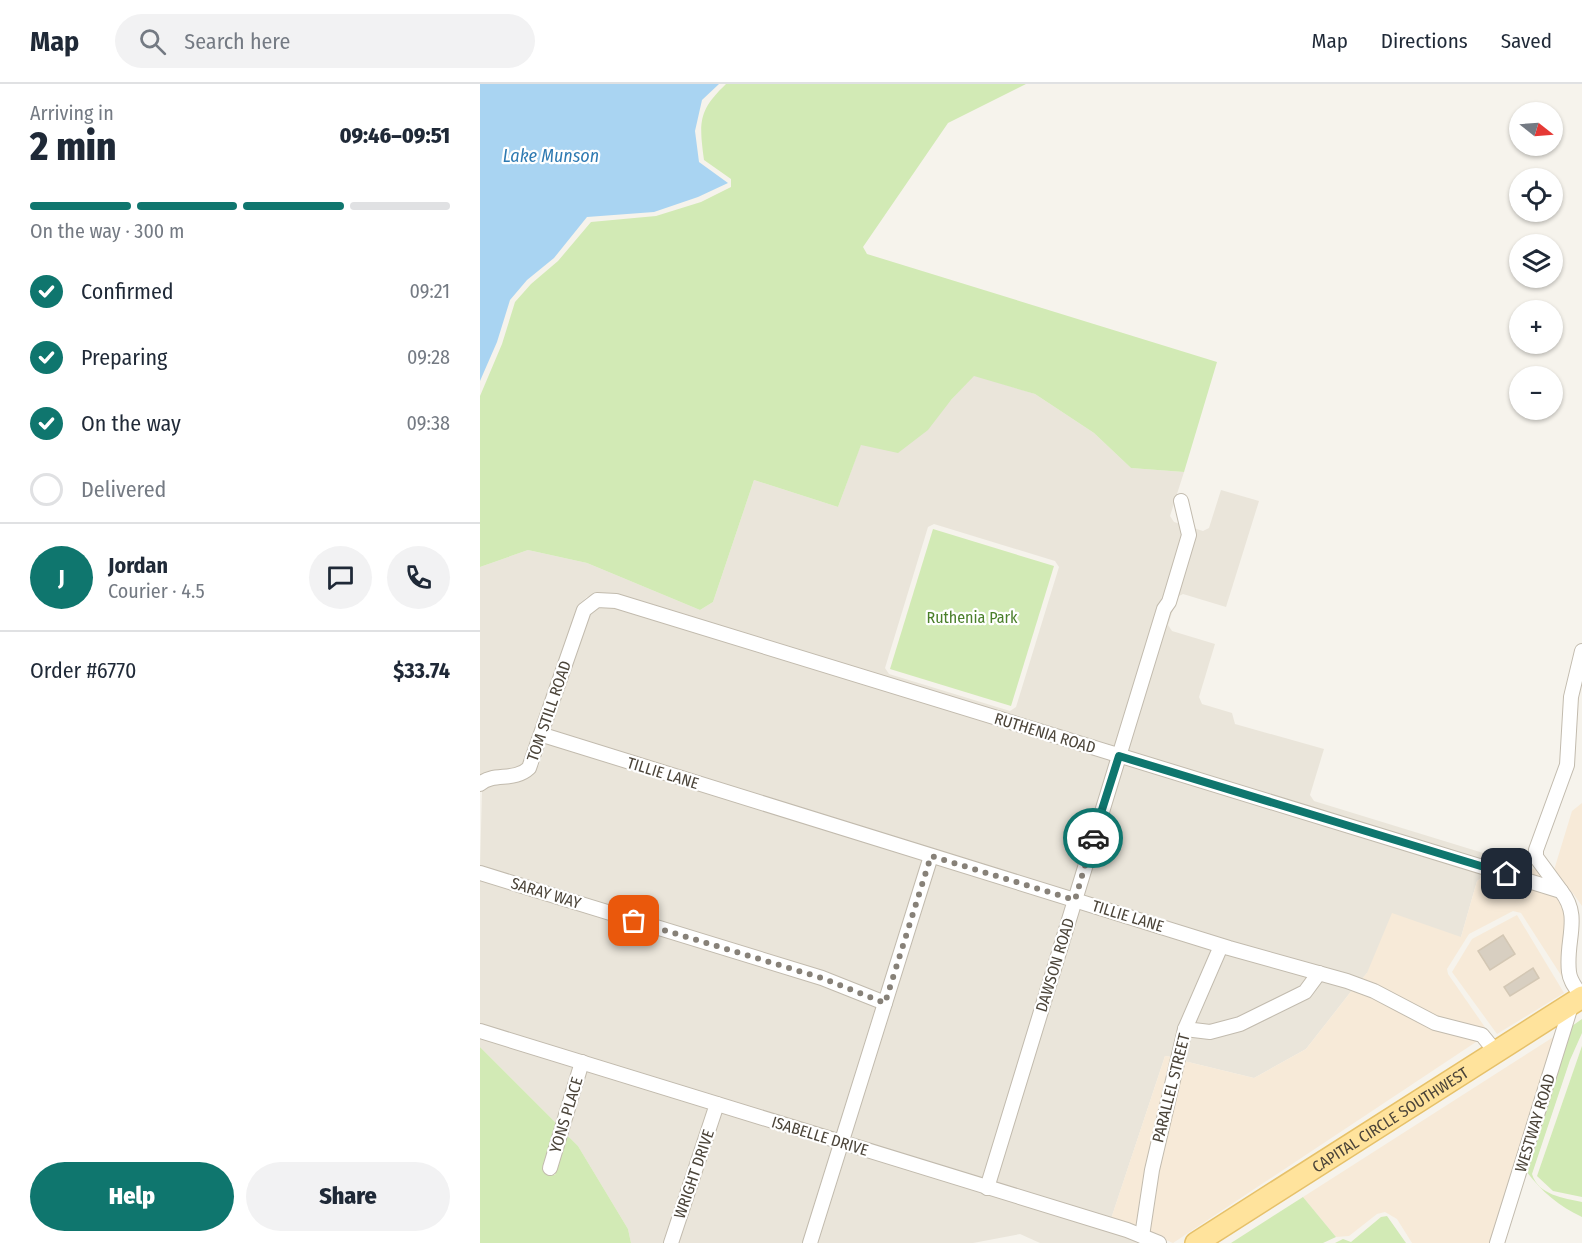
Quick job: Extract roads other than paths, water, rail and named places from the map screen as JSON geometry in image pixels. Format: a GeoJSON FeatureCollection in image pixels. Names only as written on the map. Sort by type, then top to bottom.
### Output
{"type":"FeatureCollection","features":[{"type":"Feature","properties":{"kind":"main road","name":"CAPITAL CIRCLE SOUTHWEST"},"geometry":{"type":"LineString","coordinates":[[1196,1243],[1579,999]]}},
{"type":"Feature","properties":{"kind":"street","name":"DAWSON ROAD"},"geometry":{"type":"LineString","coordinates":[[987,1188],[1164,609],[1169,602],[1186,550],[1189,535],[1181,501]]}},
{"type":"Feature","properties":{"kind":"street","name":"RUTHENIA ROAD"},"geometry":{"type":"LineString","coordinates":[[589,604],[605,598],[616,601],[1561,891]]}},
{"type":"Feature","properties":{"kind":"street","name":"TOM STILL ROAD"},"geometry":{"type":"LineString","coordinates":[[480,784],[489,778],[515,777],[524,773],[534,762],[580,619],[589,604]]}},
{"type":"Feature","properties":{"kind":"street"},"geometry":{"type":"LineString","coordinates":[[1579,999],[1570,980],[1569,970],[1577,930],[1578,910],[1536,857],[1536,850],[1567,765],[1571,697],[1582,651]]}},
{"type":"Feature","properties":{"kind":"street","name":"TILLIE LANE"},"geometry":{"type":"LineString","coordinates":[[543,735],[1221,946],[1374,991],[1435,1023],[1482,1035],[1495,1051]]}},
{"type":"Feature","properties":{"kind":"street"},"geometry":{"type":"LineString","coordinates":[[810,1243],[931,856]]}},
{"type":"Feature","properties":{"kind":"street","name":"SARAY WAY"},"geometry":{"type":"LineString","coordinates":[[480,873],[822,978],[885,1003]]}},
{"type":"Feature","properties":{"kind":"street","name":"PARALLEL STREET"},"geometry":{"type":"LineString","coordinates":[[1142,1236],[1154,1159],[1185,1029],[1221,946]]}},
{"type":"Feature","properties":{"kind":"street"},"geometry":{"type":"LineString","coordinates":[[1185,1029],[1210,1032],[1240,1024],[1305,992],[1319,973]]}},
{"type":"Feature","properties":{"kind":"street","name":"WESTWAY ROAD"},"geometry":{"type":"LineString","coordinates":[[1497,1243],[1579,999]]}},
{"type":"Feature","properties":{"kind":"street","name":"ISABELLE DRIVE"},"geometry":{"type":"LineString","coordinates":[[480,1031],[1159,1243]]}},
{"type":"Feature","properties":{"kind":"street","name":"YONS PLACE"},"geometry":{"type":"LineString","coordinates":[[550,1168],[582,1062]]}},
{"type":"Feature","properties":{"kind":"street","name":"WRIGHT DRIVE"},"geometry":{"type":"LineString","coordinates":[[671,1243],[717,1104]]}},
{"type":"Feature","properties":{"kind":"water","name":"Lake Munson"},"geometry":{"type":"Polygon","coordinates":[[[480,84],[719,84],[702,100],[695,131],[699,162],[728,183],[698,197],[654,212],[587,217],[554,258],[527,280],[510,300],[497,342],[480,381],[480,84]]]}},
{"type":"Feature","properties":{"kind":"park label","name":"Ruthenia Park"},"geometry":{"type":"Point","coordinates":[972,617]}}]}
